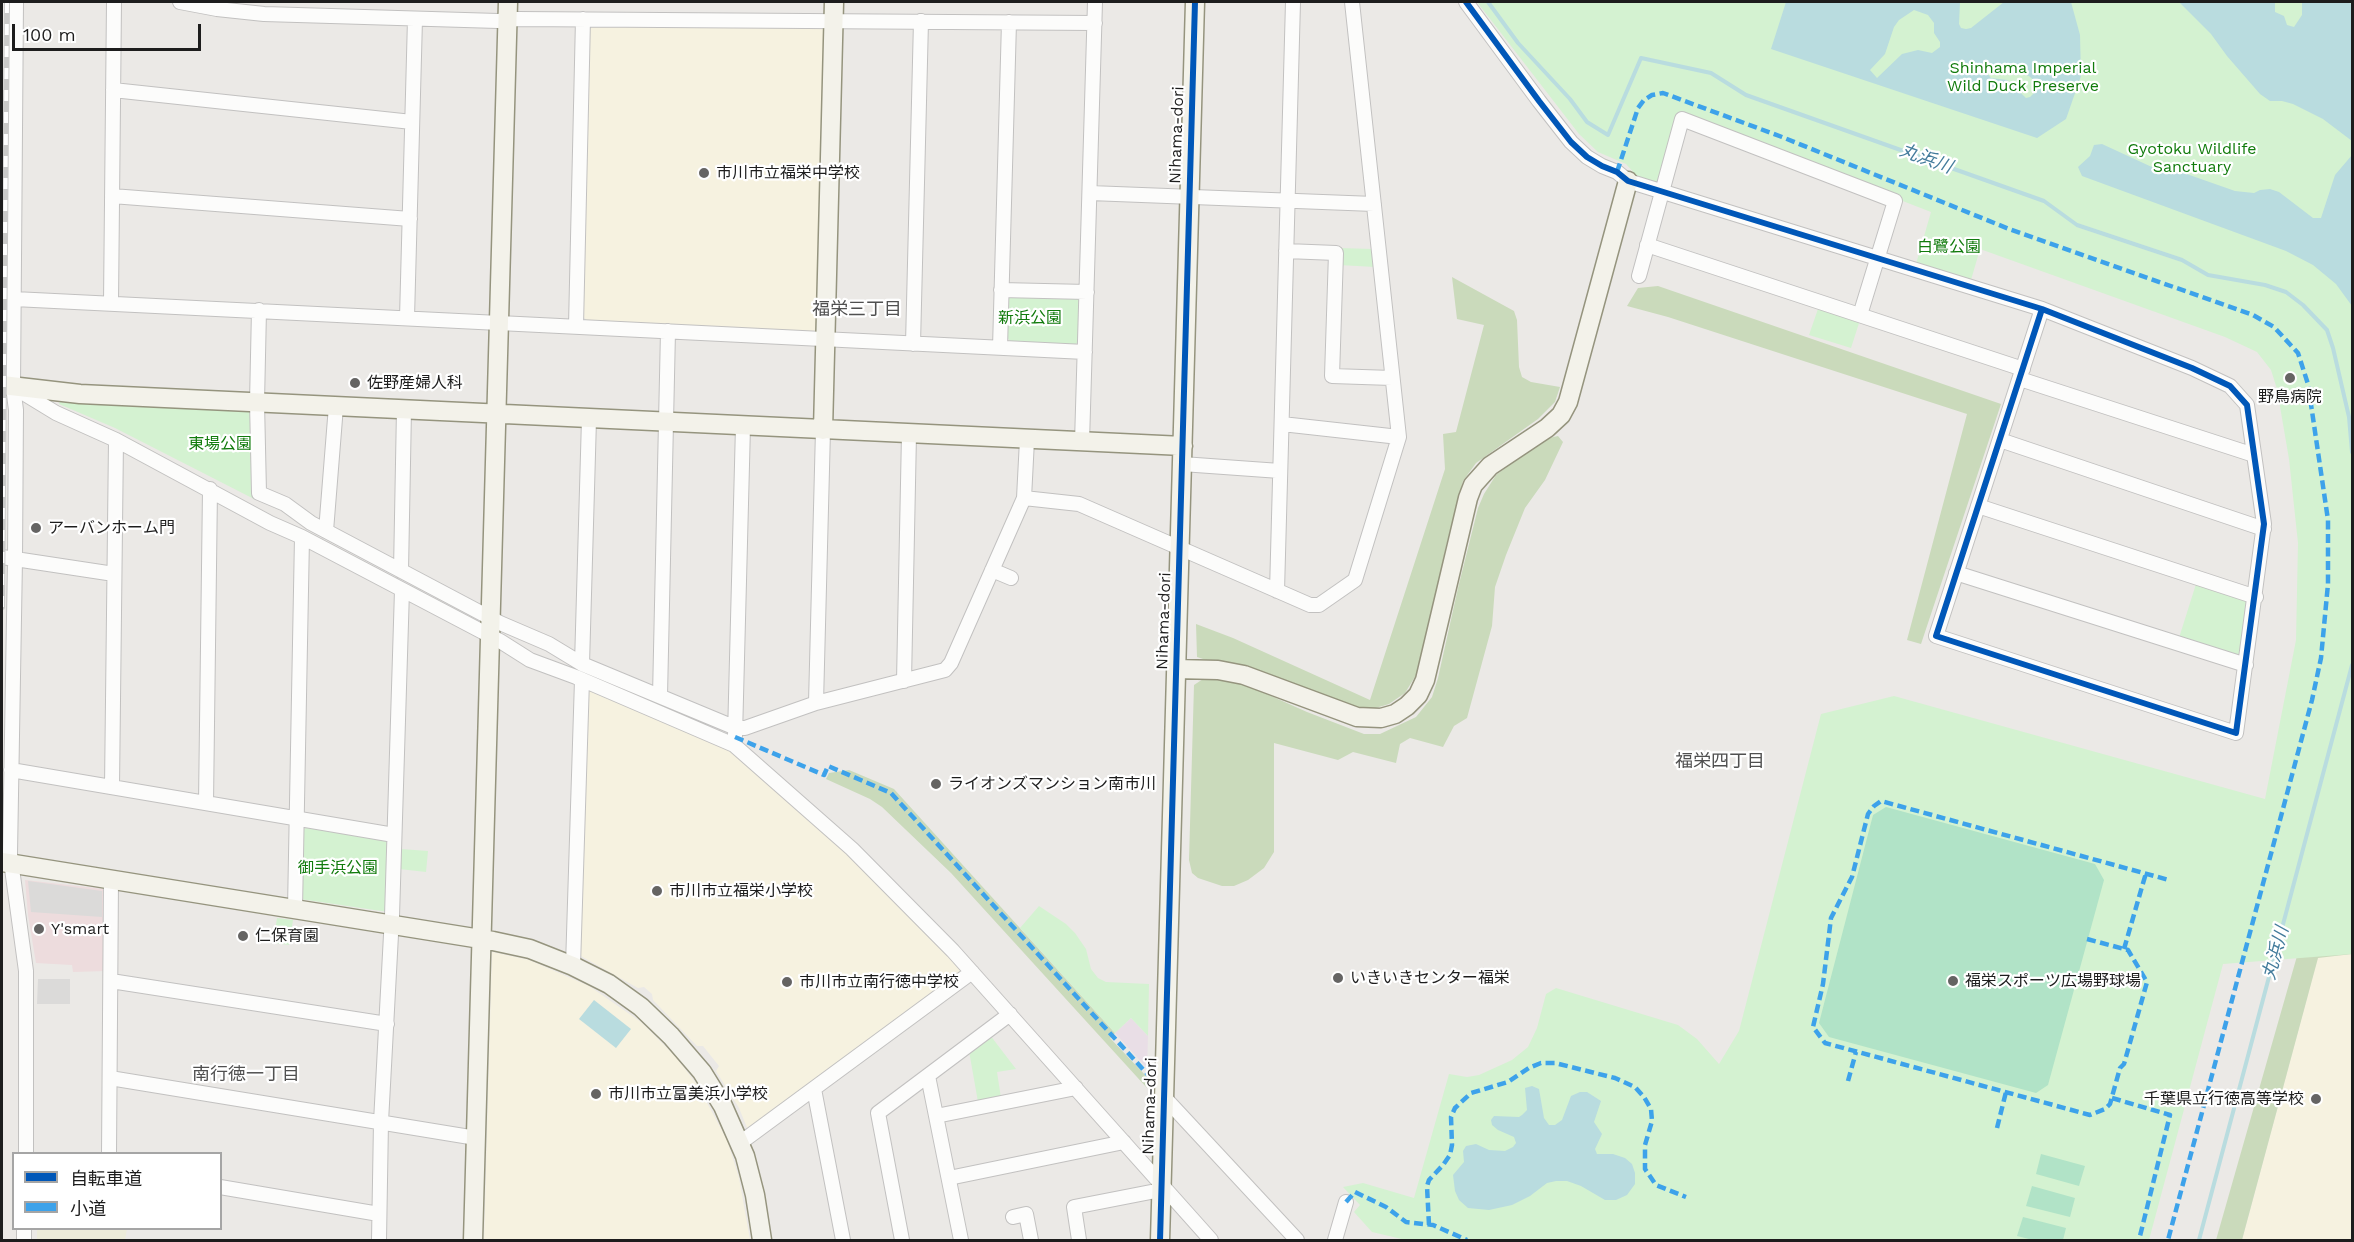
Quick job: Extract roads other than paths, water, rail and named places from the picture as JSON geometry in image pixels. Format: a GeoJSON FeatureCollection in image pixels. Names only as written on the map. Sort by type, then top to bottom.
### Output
{"type":"FeatureCollection","features":[{"type":"Feature","properties":{"kind":"street"},"geometry":{"type":"LineString","coordinates":[[16,2],[14,299],[7,386],[16,410],[8,558],[11,770],[6,863],[26,971],[26,1152]]}},
{"type":"Feature","properties":{"kind":"street"},"geometry":{"type":"LineString","coordinates":[[111,302],[114,2]]}},
{"type":"Feature","properties":{"kind":"street"},"geometry":{"type":"LineString","coordinates":[[180,2],[217,9],[264,8],[415,19],[1095,23]]}},
{"type":"Feature","properties":{"kind":"street"},"geometry":{"type":"LineString","coordinates":[[473,1240],[508,2]]}},
{"type":"Feature","properties":{"kind":"street"},"geometry":{"type":"LineString","coordinates":[[816,703],[834,2]]}},
{"type":"Feature","properties":{"kind":"street"},"geometry":{"type":"LineString","coordinates":[[1082,442],[1095,2]]}},
{"type":"Feature","properties":{"kind":"street","name":"Nihama-dori"},"geometry":{"type":"LineString","coordinates":[[1160,1240],[1195,2]]}},
{"type":"Feature","properties":{"kind":"street"},"geometry":{"type":"LineString","coordinates":[[1277,591],[1293,2]]}},
{"type":"Feature","properties":{"kind":"street"},"geometry":{"type":"LineString","coordinates":[[1024,498],[1079,504],[1310,605],[1318,605],[1355,580],[1399,438],[1352,2]]}},
{"type":"Feature","properties":{"kind":"street"},"geometry":{"type":"LineString","coordinates":[[1466,2],[1571,142],[1587,157],[1617,172],[1628,181],[2042,309],[2192,368],[2230,386],[2247,405],[2264,529],[2236,733],[1936,636],[2042,309]]}},
{"type":"Feature","properties":{"kind":"street"},"geometry":{"type":"LineString","coordinates":[[408,318],[415,19]]}},
{"type":"Feature","properties":{"kind":"street"},"geometry":{"type":"LineString","coordinates":[[576,326],[583,19]]}},
{"type":"Feature","properties":{"kind":"street"},"geometry":{"type":"LineString","coordinates":[[913,344],[921,21]]}},
{"type":"Feature","properties":{"kind":"street"},"geometry":{"type":"LineString","coordinates":[[1000,348],[1009,22]]}},
{"type":"Feature","properties":{"kind":"street"},"geometry":{"type":"LineString","coordinates":[[113,90],[412,122]]}},
{"type":"Feature","properties":{"kind":"street"},"geometry":{"type":"LineString","coordinates":[[1639,276],[1682,119],[1895,201],[1860,315]]}},
{"type":"Feature","properties":{"kind":"street"},"geometry":{"type":"LineString","coordinates":[[1176,669],[1218,670],[1244,675],[1357,717],[1381,718],[1395,714],[1407,706],[1418,694],[1425,680],[1473,485],[1490,466],[1547,428],[1561,414],[1568,402],[1628,181]]}},
{"type":"Feature","properties":{"kind":"street"},"geometry":{"type":"LineString","coordinates":[[1090,193],[1374,204]]}},
{"type":"Feature","properties":{"kind":"street"},"geometry":{"type":"LineString","coordinates":[[112,196],[410,219]]}},
{"type":"Feature","properties":{"kind":"street"},"geometry":{"type":"LineString","coordinates":[[1647,245],[1860,315],[2254,455]]}},
{"type":"Feature","properties":{"kind":"street"},"geometry":{"type":"LineString","coordinates":[[1286,251],[1336,253],[1332,376],[1392,378]]}},
{"type":"Feature","properties":{"kind":"street"},"geometry":{"type":"LineString","coordinates":[[1001,290],[1087,292]]}},
{"type":"Feature","properties":{"kind":"street"},"geometry":{"type":"LineString","coordinates":[[14,299],[1085,352]]}},
{"type":"Feature","properties":{"kind":"street"},"geometry":{"type":"LineString","coordinates":[[259,310],[257,402],[259,493],[285,504],[311,523],[401,571],[490,627],[530,660],[734,745],[852,849],[972,972],[1124,1142],[1161,1187],[1211,1240]]}},
{"type":"Feature","properties":{"kind":"street"},"geometry":{"type":"LineString","coordinates":[[660,696],[668,331]]}},
{"type":"Feature","properties":{"kind":"street"},"geometry":{"type":"LineString","coordinates":[[7,386],[80,394],[1082,442],[1280,471]]}},
{"type":"Feature","properties":{"kind":"street"},"geometry":{"type":"LineString","coordinates":[[7,386],[56,413],[116,440],[270,523],[302,537],[402,590],[490,627],[549,644],[582,664],[736,728],[745,728],[816,703],[942,672],[948,667],[1024,498],[1027,440]]}},
{"type":"Feature","properties":{"kind":"street"},"geometry":{"type":"LineString","coordinates":[[326,531],[336,406]]}},
{"type":"Feature","properties":{"kind":"street"},"geometry":{"type":"LineString","coordinates":[[401,571],[404,409]]}},
{"type":"Feature","properties":{"kind":"street"},"geometry":{"type":"LineString","coordinates":[[582,664],[589,419]]}},
{"type":"Feature","properties":{"kind":"street"},"geometry":{"type":"LineString","coordinates":[[1282,424],[1399,438]]}},
{"type":"Feature","properties":{"kind":"street"},"geometry":{"type":"LineString","coordinates":[[734,745],[743,426]]}},
{"type":"Feature","properties":{"kind":"street"},"geometry":{"type":"LineString","coordinates":[[904,681],[909,434]]}},
{"type":"Feature","properties":{"kind":"street"},"geometry":{"type":"LineString","coordinates":[[112,787],[116,440]]}},
{"type":"Feature","properties":{"kind":"street"},"geometry":{"type":"LineString","coordinates":[[2000,440],[2264,529]]}},
{"type":"Feature","properties":{"kind":"street"},"geometry":{"type":"LineString","coordinates":[[206,803],[210,489]]}},
{"type":"Feature","properties":{"kind":"street"},"geometry":{"type":"LineString","coordinates":[[1978,506],[2256,597]]}},
{"type":"Feature","properties":{"kind":"street"},"geometry":{"type":"LineString","coordinates":[[295,909],[302,537]]}},
{"type":"Feature","properties":{"kind":"street"},"geometry":{"type":"LineString","coordinates":[[8,558],[114,574]]}},
{"type":"Feature","properties":{"kind":"street"},"geometry":{"type":"LineString","coordinates":[[992,570],[1011,578]]}},
{"type":"Feature","properties":{"kind":"street"},"geometry":{"type":"LineString","coordinates":[[1956,573],[2246,665]]}},
{"type":"Feature","properties":{"kind":"street"},"geometry":{"type":"LineString","coordinates":[[379,1240],[381,1122],[392,925],[402,590]]}},
{"type":"Feature","properties":{"kind":"street"},"geometry":{"type":"LineString","coordinates":[[573,966],[582,680]]}},
{"type":"Feature","properties":{"kind":"street"},"geometry":{"type":"LineString","coordinates":[[11,770],[394,835]]}},
{"type":"Feature","properties":{"kind":"street"},"geometry":{"type":"LineString","coordinates":[[6,863],[481,939],[530,949],[573,966],[625,995],[671,1036],[709,1082],[740,1143],[752,1181],[762,1240]]}},
{"type":"Feature","properties":{"kind":"street"},"geometry":{"type":"LineString","coordinates":[[109,1152],[111,880]]}},
{"type":"Feature","properties":{"kind":"street"},"geometry":{"type":"LineString","coordinates":[[740,1143],[972,972]]}},
{"type":"Feature","properties":{"kind":"street"},"geometry":{"type":"LineString","coordinates":[[111,981],[387,1024]]}},
{"type":"Feature","properties":{"kind":"street"},"geometry":{"type":"LineString","coordinates":[[902,1240],[878,1113],[1010,1014]]}},
{"type":"Feature","properties":{"kind":"street"},"geometry":{"type":"LineString","coordinates":[[928,1076],[961,1240]]}},
{"type":"Feature","properties":{"kind":"street"},"geometry":{"type":"LineString","coordinates":[[110,1078],[476,1138]]}},
{"type":"Feature","properties":{"kind":"street"},"geometry":{"type":"LineString","coordinates":[[936,1116],[1076,1088]]}},
{"type":"Feature","properties":{"kind":"street"},"geometry":{"type":"LineString","coordinates":[[814,1089],[843,1240]]}},
{"type":"Feature","properties":{"kind":"street"},"geometry":{"type":"LineString","coordinates":[[1164,1097],[1297,1240]]}},
{"type":"Feature","properties":{"kind":"street"},"geometry":{"type":"LineString","coordinates":[[949,1178],[1124,1142]]}},
{"type":"Feature","properties":{"kind":"street"},"geometry":{"type":"LineString","coordinates":[[222,1187],[380,1214]]}},
{"type":"Feature","properties":{"kind":"street"},"geometry":{"type":"LineString","coordinates":[[1079,1240],[1074,1207],[1161,1187]]}},
{"type":"Feature","properties":{"kind":"street"},"geometry":{"type":"LineString","coordinates":[[1335,1240],[1346,1202]]}},
{"type":"Feature","properties":{"kind":"street"},"geometry":{"type":"LineString","coordinates":[[1013,1216],[1026,1214],[1031,1240]]}},
{"type":"Feature","properties":{"kind":"water"},"geometry":{"type":"Polygon","coordinates":[[[1786,2],[1960,2],[1959,24],[1961,28],[1966,29],[1971,28],[2004,2],[2071,2],[2080,35],[2081,76],[2066,119],[2037,138],[1771,49],[1786,2]],[[1914,10],[1899,20],[1894,27],[1885,54],[1870,70],[1877,78],[1902,54],[1918,50],[1932,53],[1940,47],[1940,42],[1934,33],[1934,23],[1928,15],[1914,10]],[[1993,65],[1985,71],[1991,78],[2007,80],[2026,98],[2035,92],[2038,84],[2029,76],[1993,65]]]}},
{"type":"Feature","properties":{"kind":"water"},"geometry":{"type":"Polygon","coordinates":[[[2179,2],[2275,2],[2275,12],[2284,16],[2287,25],[2294,27],[2302,15],[2302,2],[2352,4],[2352,141],[2323,119],[2293,104],[2270,101],[2260,94],[2211,34],[2179,2]]]}},
{"type":"Feature","properties":{"kind":"water"},"geometry":{"type":"Polygon","coordinates":[[[2102,144],[2154,168],[2181,172],[2235,191],[2254,193],[2270,189],[2279,192],[2313,218],[2321,218],[2335,175],[2352,155],[2352,306],[2336,284],[2313,265],[2286,251],[2082,176],[2078,167],[2090,156],[2094,145],[2102,144]]]}},
{"type":"Feature","properties":{"kind":"water"},"geometry":{"type":"Polygon","coordinates":[[[594,1000],[631,1029],[616,1048],[579,1019],[594,1000]]]}},
{"type":"Feature","properties":{"kind":"water"},"geometry":{"type":"Polygon","coordinates":[[[1532,1086],[1539,1089],[1544,1118],[1549,1125],[1555,1125],[1562,1120],[1571,1096],[1587,1092],[1601,1101],[1594,1122],[1602,1134],[1595,1149],[1597,1154],[1613,1154],[1625,1158],[1632,1164],[1635,1184],[1627,1195],[1616,1200],[1605,1200],[1581,1186],[1567,1181],[1556,1181],[1547,1183],[1530,1196],[1512,1205],[1489,1210],[1468,1208],[1459,1200],[1453,1175],[1464,1162],[1463,1151],[1466,1146],[1476,1144],[1489,1150],[1505,1151],[1513,1147],[1516,1143],[1514,1137],[1498,1130],[1492,1125],[1491,1120],[1494,1116],[1519,1117],[1522,1115],[1527,1110],[1525,1088],[1532,1086]]]}},
{"type":"Feature","properties":{"kind":"waterway","name":"丸浜川"},"geometry":{"type":"LineString","coordinates":[[1488,2],[1518,43],[1570,99],[1587,122],[1608,135],[1641,58],[1711,73],[1746,95],[2044,201],[2077,225],[2182,260],[2208,275],[2265,285],[2286,292],[2303,305],[2327,330],[2349,417],[2352,452]]}},
{"type":"Feature","properties":{"kind":"waterway","name":"丸浜川"},"geometry":{"type":"LineString","coordinates":[[2199,1240],[2352,665]]}},
{"type":"Feature","properties":{"kind":"railway"},"geometry":{"type":"LineString","coordinates":[[2,607],[7,2]]}},
{"type":"Feature","properties":{"kind":"place","name":"市川市立福栄中学校"},"geometry":{"type":"Point","coordinates":[704,173]}},
{"type":"Feature","properties":{"kind":"place","name":"野鳥病院"},"geometry":{"type":"Point","coordinates":[2290,378]}},
{"type":"Feature","properties":{"kind":"place","name":"佐野産婦人科"},"geometry":{"type":"Point","coordinates":[355,383]}},
{"type":"Feature","properties":{"kind":"place","name":"アーバンホーム門"},"geometry":{"type":"Point","coordinates":[36,528]}},
{"type":"Feature","properties":{"kind":"place","name":"ライオンズマンション南市川"},"geometry":{"type":"Point","coordinates":[936,784]}},
{"type":"Feature","properties":{"kind":"place","name":"市川市立福栄小学校"},"geometry":{"type":"Point","coordinates":[657,891]}},
{"type":"Feature","properties":{"kind":"place","name":"Y'smart"},"geometry":{"type":"Point","coordinates":[39,929]}},
{"type":"Feature","properties":{"kind":"place","name":"仁保育園"},"geometry":{"type":"Point","coordinates":[243,936]}},
{"type":"Feature","properties":{"kind":"place","name":"いきいきセンター福栄"},"geometry":{"type":"Point","coordinates":[1338,978]}},
{"type":"Feature","properties":{"kind":"place","name":"福栄スポーツ広場野球場"},"geometry":{"type":"Point","coordinates":[1953,981]}},
{"type":"Feature","properties":{"kind":"place","name":"市川市立南行徳中学校"},"geometry":{"type":"Point","coordinates":[787,982]}},
{"type":"Feature","properties":{"kind":"place","name":"市川市立富美浜小学校"},"geometry":{"type":"Point","coordinates":[596,1094]}},
{"type":"Feature","properties":{"kind":"place","name":"千葉県立行徳高等学校"},"geometry":{"type":"Point","coordinates":[2316,1099]}},
{"type":"Feature","properties":{"kind":"district","name":"福栄三丁目"},"geometry":{"type":"Point","coordinates":[857,310]}},
{"type":"Feature","properties":{"kind":"district","name":"福栄四丁目"},"geometry":{"type":"Point","coordinates":[1720,762]}},
{"type":"Feature","properties":{"kind":"district","name":"南行徳一丁目"},"geometry":{"type":"Point","coordinates":[246,1075]}},
{"type":"Feature","properties":{"kind":"park label","name":"Shinhama Imperial Wild Duck Preserve"},"geometry":{"type":"Point","coordinates":[2023,77]}},
{"type":"Feature","properties":{"kind":"park label","name":"Gyotoku Wildlife Sanctuary"},"geometry":{"type":"Point","coordinates":[2192,158]}},
{"type":"Feature","properties":{"kind":"park label","name":"白鷺公園"},"geometry":{"type":"Point","coordinates":[1949,247]}},
{"type":"Feature","properties":{"kind":"park label","name":"新浜公園"},"geometry":{"type":"Point","coordinates":[1030,318]}},
{"type":"Feature","properties":{"kind":"park label","name":"東場公園"},"geometry":{"type":"Point","coordinates":[220,444]}},
{"type":"Feature","properties":{"kind":"park label","name":"御手浜公園"},"geometry":{"type":"Point","coordinates":[338,868]}}]}
